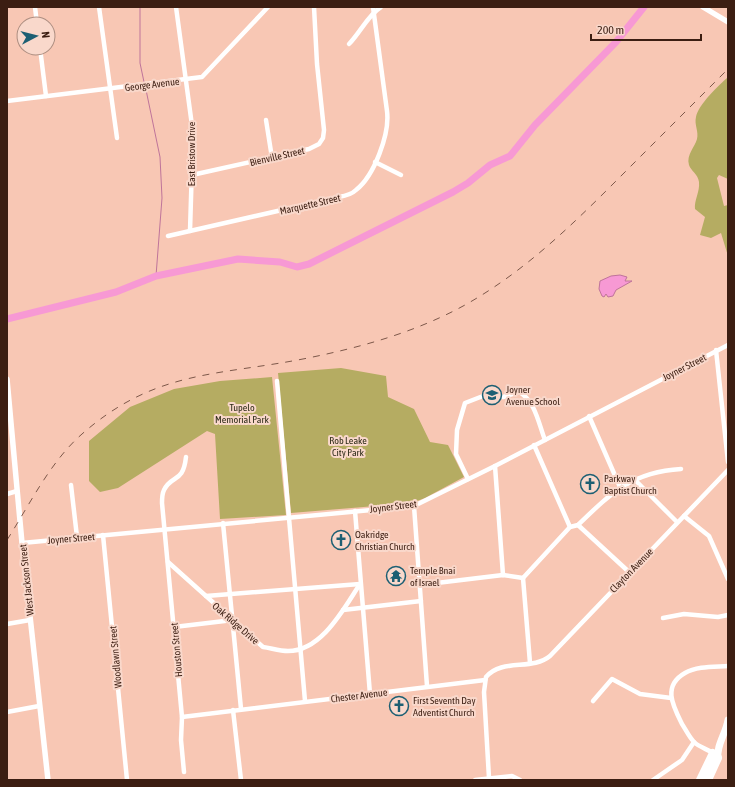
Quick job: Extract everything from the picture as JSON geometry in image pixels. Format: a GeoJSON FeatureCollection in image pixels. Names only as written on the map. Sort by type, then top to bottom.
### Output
{"type":"FeatureCollection","features":[{"type":"Feature","properties":{"kind":"highway"},"geometry":{"type":"LineString","coordinates":[[707,780],[728,720]]}},
{"type":"Feature","properties":{"kind":"highway"},"geometry":{"type":"LineString","coordinates":[[700,780],[728,738]]}},
{"type":"Feature","properties":{"kind":"street"},"geometry":{"type":"LineString","coordinates":[[99,7],[117,138]]}},
{"type":"Feature","properties":{"kind":"street","name":"East Bristow Drive"},"geometry":{"type":"LineString","coordinates":[[176,7],[193,133],[190,231]]}},
{"type":"Feature","properties":{"kind":"street","name":"George Avenue"},"geometry":{"type":"LineString","coordinates":[[7,101],[110,90],[201,77],[205,75],[268,7]]}},
{"type":"Feature","properties":{"kind":"street","name":"Bienville Street"},"geometry":{"type":"LineString","coordinates":[[192,175],[313,148],[323,138],[324,125],[317,64],[314,7]]}},
{"type":"Feature","properties":{"kind":"street"},"geometry":{"type":"LineString","coordinates":[[349,44],[363,28],[373,9],[381,7]]}},
{"type":"Feature","properties":{"kind":"street"},"geometry":{"type":"LineString","coordinates":[[703,7],[728,22]]}},
{"type":"Feature","properties":{"kind":"street","name":"Marquette Street"},"geometry":{"type":"LineString","coordinates":[[168,236],[349,194],[363,183],[375,162],[385,139],[388,121],[373,9]]}},
{"type":"Feature","properties":{"kind":"street"},"geometry":{"type":"LineString","coordinates":[[41,56],[46,96]]}},
{"type":"Feature","properties":{"kind":"street"},"geometry":{"type":"LineString","coordinates":[[266,120],[272,158]]}},
{"type":"Feature","properties":{"kind":"street"},"geometry":{"type":"LineString","coordinates":[[375,162],[401,175]]}},
{"type":"Feature","properties":{"kind":"street","name":"Joyner Street"},"geometry":{"type":"LineString","coordinates":[[22,543],[165,528],[414,506],[495,466],[728,345]]}},
{"type":"Feature","properties":{"kind":"street"},"geometry":{"type":"LineString","coordinates":[[716,350],[728,462]]}},
{"type":"Feature","properties":{"kind":"street","name":"West Jackson Street"},"geometry":{"type":"LineString","coordinates":[[7,379],[22,543],[48,780]]}},
{"type":"Feature","properties":{"kind":"street"},"geometry":{"type":"LineString","coordinates":[[277,381],[288,517],[306,701]]}},
{"type":"Feature","properties":{"kind":"street"},"geometry":{"type":"LineString","coordinates":[[468,479],[456,454],[457,430],[465,403],[483,396],[503,397],[519,392],[527,398],[540,422],[545,440]]}},
{"type":"Feature","properties":{"kind":"street"},"geometry":{"type":"LineString","coordinates":[[589,416],[620,487]]}},
{"type":"Feature","properties":{"kind":"street"},"geometry":{"type":"LineString","coordinates":[[534,445],[570,527]]}},
{"type":"Feature","properties":{"kind":"street","name":"Houston Street"},"geometry":{"type":"LineString","coordinates":[[184,772],[181,740],[182,716],[162,503],[164,491],[170,483],[181,476],[185,469],[186,458]]}},
{"type":"Feature","properties":{"kind":"street"},"geometry":{"type":"LineString","coordinates":[[495,466],[503,575]]}},
{"type":"Feature","properties":{"kind":"street"},"geometry":{"type":"LineString","coordinates":[[489,778],[485,680],[495,669],[530,663],[523,578],[570,527],[578,525],[620,487],[634,479],[664,471],[681,469]]}},
{"type":"Feature","properties":{"kind":"street","name":"Clayton Avenue"},"geometry":{"type":"LineString","coordinates":[[530,663],[543,660],[550,656],[628,572],[728,470]]}},
{"type":"Feature","properties":{"kind":"street"},"geometry":{"type":"LineString","coordinates":[[634,479],[677,522]]}},
{"type":"Feature","properties":{"kind":"street"},"geometry":{"type":"LineString","coordinates":[[71,485],[77,537]]}},
{"type":"Feature","properties":{"kind":"street"},"geometry":{"type":"LineString","coordinates":[[7,494],[17,491]]}},
{"type":"Feature","properties":{"kind":"street"},"geometry":{"type":"LineString","coordinates":[[414,506],[427,686]]}},
{"type":"Feature","properties":{"kind":"street"},"geometry":{"type":"LineString","coordinates":[[355,511],[370,694]]}},
{"type":"Feature","properties":{"kind":"street"},"geometry":{"type":"LineString","coordinates":[[684,516],[709,536],[728,579]]}},
{"type":"Feature","properties":{"kind":"street"},"geometry":{"type":"LineString","coordinates":[[222,523],[241,709]]}},
{"type":"Feature","properties":{"kind":"street"},"geometry":{"type":"LineString","coordinates":[[578,525],[628,572]]}},
{"type":"Feature","properties":{"kind":"street","name":"Woodlawn Street"},"geometry":{"type":"LineString","coordinates":[[103,534],[127,780]]}},
{"type":"Feature","properties":{"kind":"street","name":"Oak Ridge Drive"},"geometry":{"type":"LineString","coordinates":[[168,562],[263,646],[289,651],[301,649]]}},
{"type":"Feature","properties":{"kind":"street"},"geometry":{"type":"LineString","coordinates":[[420,585],[503,575],[523,578]]}},
{"type":"Feature","properties":{"kind":"street"},"geometry":{"type":"LineString","coordinates":[[206,596],[360,584]]}},
{"type":"Feature","properties":{"kind":"street"},"geometry":{"type":"LineString","coordinates":[[301,649],[324,633],[343,610],[360,584]]}},
{"type":"Feature","properties":{"kind":"street"},"geometry":{"type":"LineString","coordinates":[[343,610],[421,601]]}},
{"type":"Feature","properties":{"kind":"street"},"geometry":{"type":"LineString","coordinates":[[663,618],[684,614],[718,617],[728,615]]}},
{"type":"Feature","properties":{"kind":"street"},"geometry":{"type":"LineString","coordinates":[[7,624],[30,620]]}},
{"type":"Feature","properties":{"kind":"street"},"geometry":{"type":"LineString","coordinates":[[174,627],[233,620]]}},
{"type":"Feature","properties":{"kind":"street"},"geometry":{"type":"LineString","coordinates":[[716,755],[694,742],[673,705],[671,698],[674,685],[687,672],[728,666]]}},
{"type":"Feature","properties":{"kind":"street"},"geometry":{"type":"LineString","coordinates":[[593,701],[612,679],[640,694],[671,698]]}},
{"type":"Feature","properties":{"kind":"street","name":"Chester Avenue"},"geometry":{"type":"LineString","coordinates":[[182,716],[485,680]]}},
{"type":"Feature","properties":{"kind":"street"},"geometry":{"type":"LineString","coordinates":[[7,712],[39,706]]}},
{"type":"Feature","properties":{"kind":"street"},"geometry":{"type":"LineString","coordinates":[[233,710],[241,780]]}},
{"type":"Feature","properties":{"kind":"street"},"geometry":{"type":"LineString","coordinates":[[653,780],[682,760],[694,742]]}},
{"type":"Feature","properties":{"kind":"street"},"geometry":{"type":"LineString","coordinates":[[475,780],[512,776],[520,780]]}},
{"type":"Feature","properties":{"kind":"green space"},"geometry":{"type":"Polygon","coordinates":[[[728,77],[728,179],[719,175],[717,178],[724,206],[728,205],[728,256],[721,233],[711,238],[700,235],[705,217],[695,209],[699,182],[688,161],[697,139],[696,120],[698,112],[709,96],[728,77]]]}},
{"type":"Feature","properties":{"kind":"green space","name":"Rob Leake City Park"},"geometry":{"type":"Polygon","coordinates":[[[341,368],[386,376],[388,397],[414,409],[430,442],[448,445],[464,477],[425,498],[412,503],[291,513],[278,373],[341,368]]]}},
{"type":"Feature","properties":{"kind":"green space","name":"Tupelo Memorial Park"},"geometry":{"type":"Polygon","coordinates":[[[272,377],[286,515],[220,519],[215,434],[207,431],[118,488],[100,492],[89,481],[89,441],[130,407],[174,389],[220,381],[272,377]]]}},
{"type":"Feature","properties":{"kind":"shaded area"},"geometry":{"type":"Polygon","coordinates":[[[620,275],[627,277],[625,281],[632,281],[616,290],[613,296],[608,297],[606,294],[604,297],[602,296],[599,289],[600,281],[611,276],[620,275]]]}},
{"type":"Feature","properties":{"kind":"waterway"},"geometry":{"type":"LineString","coordinates":[[140,7],[140,63],[144,82]]}},
{"type":"Feature","properties":{"kind":"waterway"},"geometry":{"type":"LineString","coordinates":[[7,319],[116,292],[156,276],[238,259],[280,262],[297,267],[309,264],[453,192],[468,183],[490,165],[510,156],[535,125],[616,42],[644,7]]}},
{"type":"Feature","properties":{"kind":"waterway"},"geometry":{"type":"LineString","coordinates":[[145,85],[160,157],[162,198],[156,276]]}},
{"type":"Feature","properties":{"kind":"railway"},"geometry":{"type":"LineString","coordinates":[[7,540],[41,484],[60,457],[82,434],[109,413],[136,397],[163,386],[189,378],[308,358],[388,338],[446,315],[465,305],[506,279],[544,249],[597,200],[728,69]]}},
{"type":"Feature","properties":{"kind":"place","name":"Joyner Avenue School"},"geometry":{"type":"Point","coordinates":[492,395]}},
{"type":"Feature","properties":{"kind":"place","name":"Parkway Baptist Church"},"geometry":{"type":"Point","coordinates":[590,484]}},
{"type":"Feature","properties":{"kind":"place","name":"Oakridge Christian Church"},"geometry":{"type":"Point","coordinates":[341,540]}},
{"type":"Feature","properties":{"kind":"place","name":"Temple Bnai of Israel"},"geometry":{"type":"Point","coordinates":[396,576]}},
{"type":"Feature","properties":{"kind":"place","name":"First Seventh Day Adventist Church"},"geometry":{"type":"Point","coordinates":[399,706]}}]}
